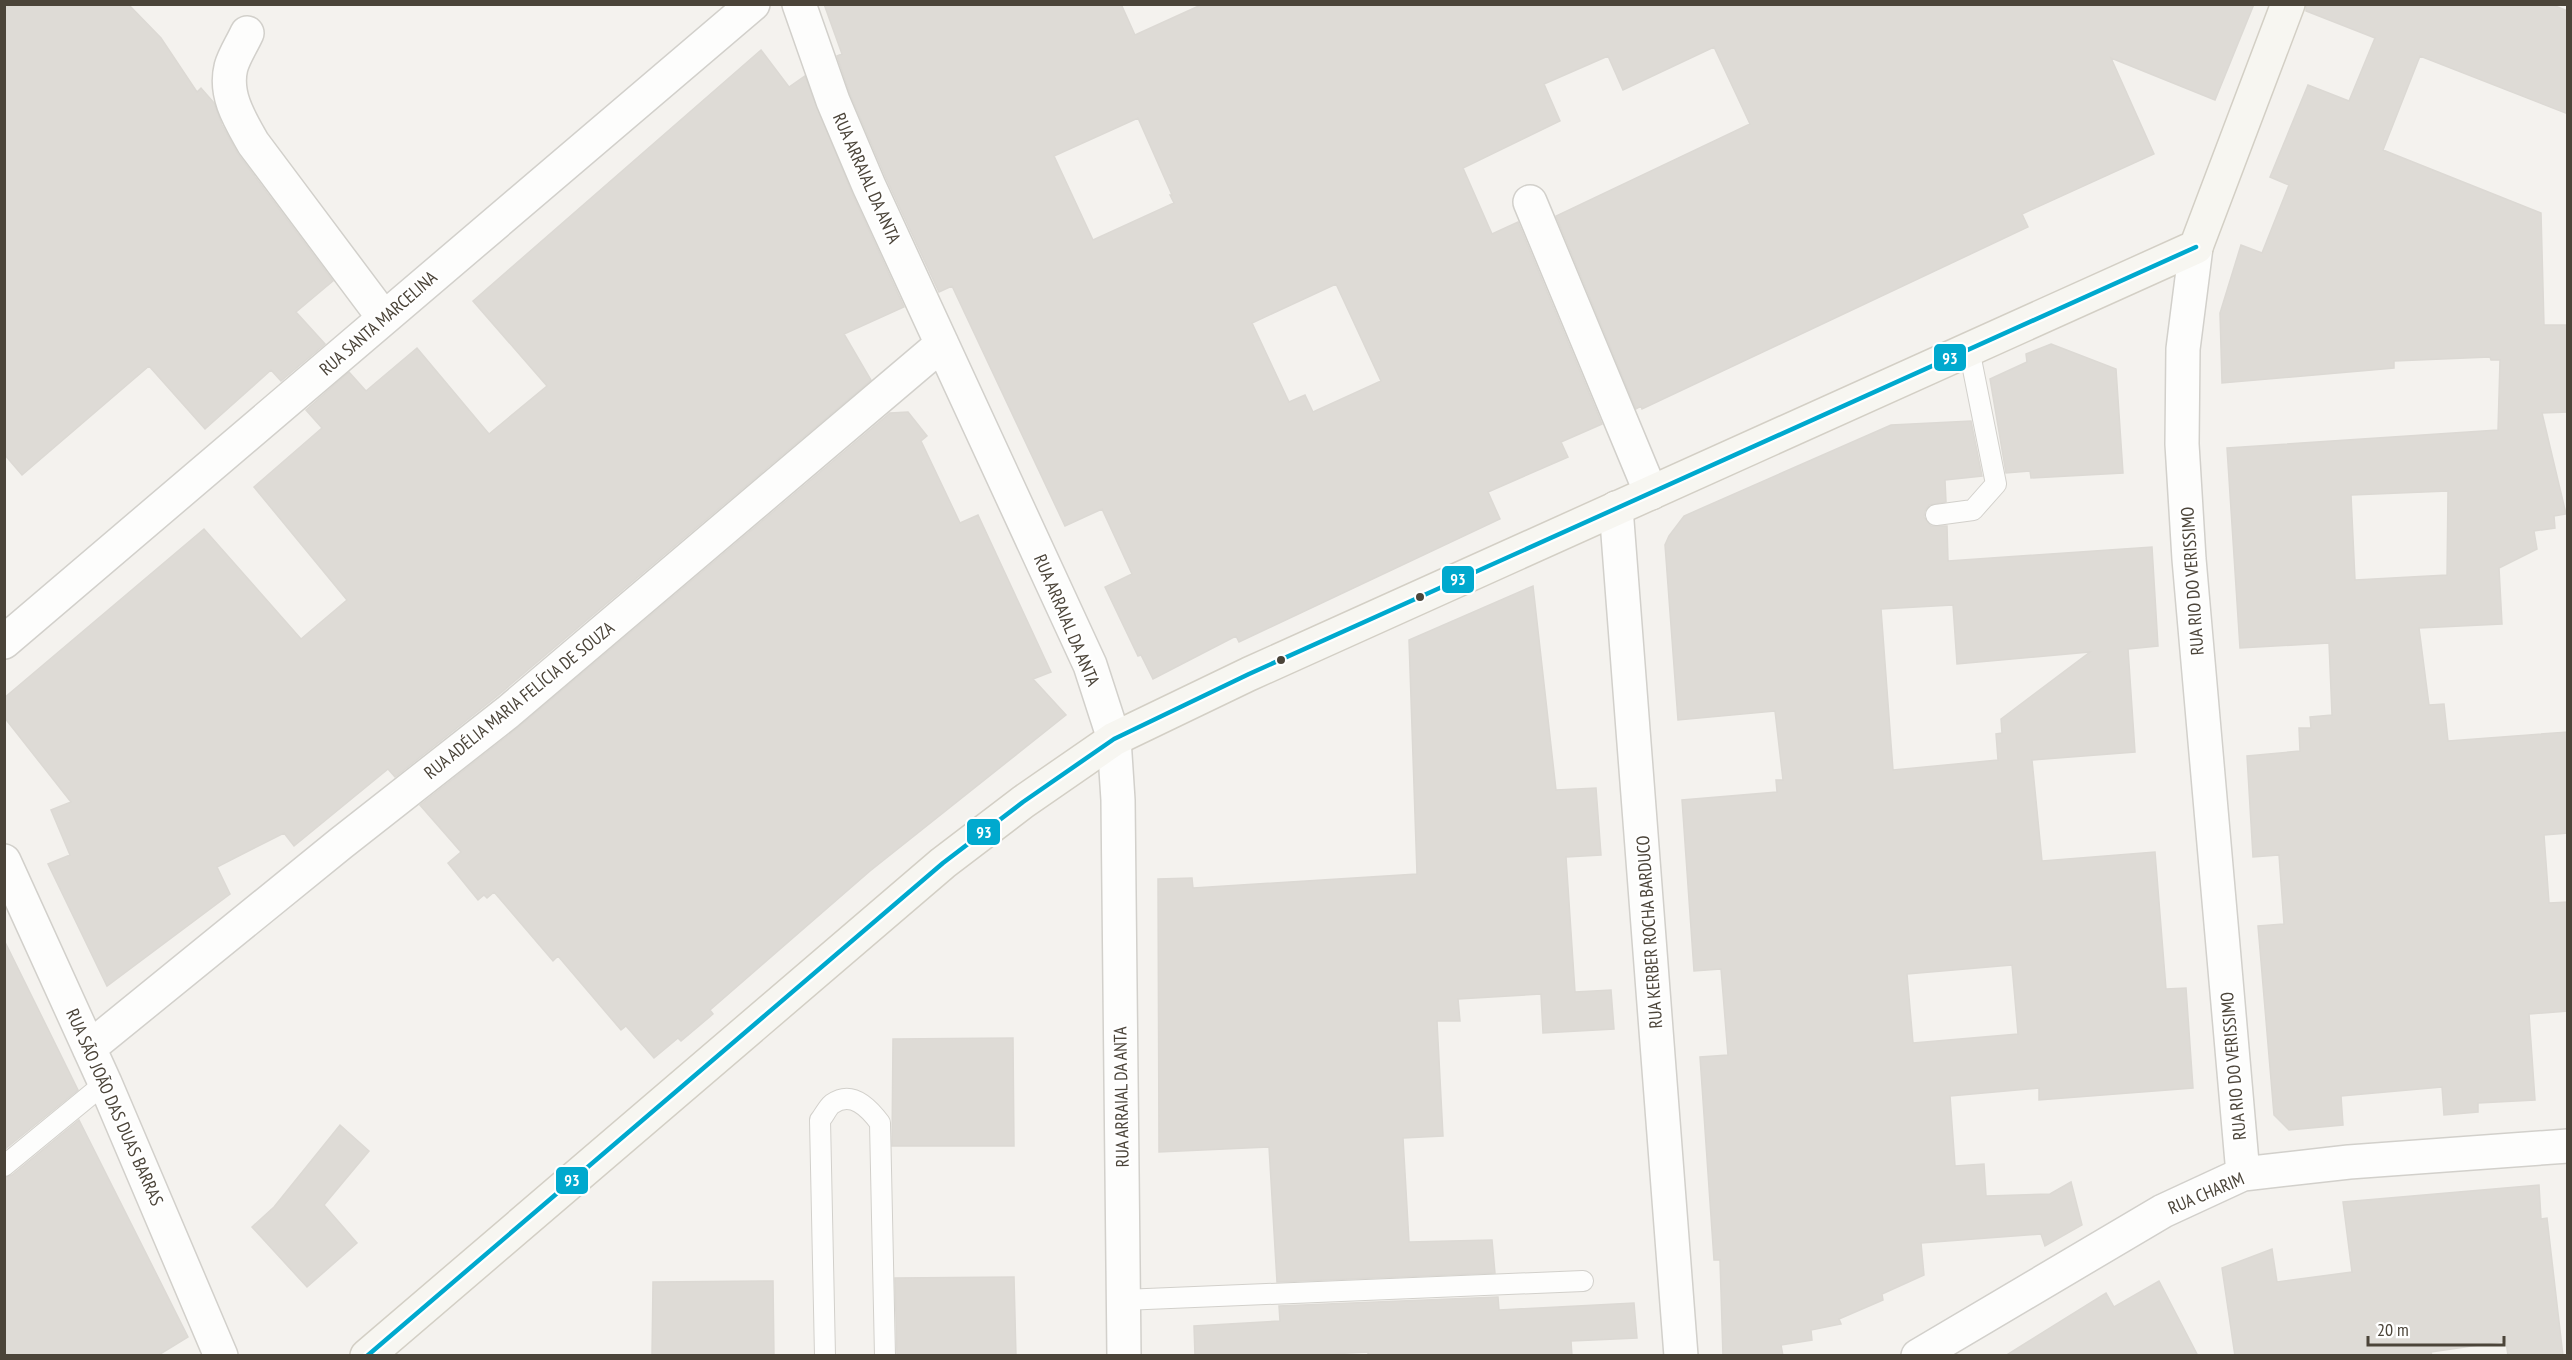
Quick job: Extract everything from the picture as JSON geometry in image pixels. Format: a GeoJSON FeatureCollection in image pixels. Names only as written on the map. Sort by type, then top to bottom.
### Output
{"type":"FeatureCollection","features":[{"type":"Feature","properties":{"kind":"street","name":"RUA SANTA MARCELINA"},"geometry":{"type":"LineString","coordinates":[[4,642],[111,554],[753,4]]}},
{"type":"Feature","properties":{"kind":"street","name":"RUA ARRAIAL DA ANTA"},"geometry":{"type":"LineString","coordinates":[[799,4],[833,101],[865,176],[1090,665],[1114,739],[1118,800],[1124,1356]]}},
{"type":"Feature","properties":{"kind":"street","name":"RUA RIO DO VERISSIMO"},"geometry":{"type":"LineString","coordinates":[[2243,1174],[2189,559],[2182,444],[2183,349],[2196,248],[2288,4]]}},
{"type":"Feature","properties":{"kind":"street"},"geometry":{"type":"LineString","coordinates":[[247,33],[231,67],[230,94],[240,121],[253,143],[384,318]]}},
{"type":"Feature","properties":{"kind":"street"},"geometry":{"type":"LineString","coordinates":[[1530,202],[1651,493]]}},
{"type":"Feature","properties":{"kind":"street"},"geometry":{"type":"LineString","coordinates":[[367,1356],[943,862],[1023,802],[1114,739],[1248,674],[2196,248]]}},
{"type":"Feature","properties":{"kind":"street","name":"RUA ADÉLIA MARIA FELÍCIA DE SOUZA"},"geometry":{"type":"LineString","coordinates":[[89,1048],[340,844],[508,712],[942,344]]}},
{"type":"Feature","properties":{"kind":"street","name":"RUA KERBER ROCHA BARDUCO"},"geometry":{"type":"LineString","coordinates":[[1616,508],[1681,1356]]}},
{"type":"Feature","properties":{"kind":"street","name":"RUA SÃO JOÃO DAS DUAS BARRAS"},"geometry":{"type":"LineString","coordinates":[[4,861],[105,1083],[221,1356]]}},
{"type":"Feature","properties":{"kind":"street","name":"RUA CHARIM"},"geometry":{"type":"LineString","coordinates":[[1918,1356],[2163,1211],[2243,1174],[2349,1162],[2568,1146]]}},
{"type":"Feature","properties":{"kind":"lane"},"geometry":{"type":"LineString","coordinates":[[1936,515],[1973,510],[1996,484],[1969,350]]}},
{"type":"Feature","properties":{"kind":"lane"},"geometry":{"type":"LineString","coordinates":[[4,1166],[105,1083]]}},
{"type":"Feature","properties":{"kind":"lane"},"geometry":{"type":"LineString","coordinates":[[825,1356],[820,1120],[832,1104],[851,1099],[867,1106],[880,1122],[885,1356]]}},
{"type":"Feature","properties":{"kind":"lane"},"geometry":{"type":"LineString","coordinates":[[1124,1300],[1583,1281]]}},
{"type":"Feature","properties":{"kind":"building"},"geometry":{"type":"Polygon","coordinates":[[[4,4],[128,4],[161,38],[197,92],[201,88],[214,103],[222,125],[238,154],[333,281],[296,312],[325,344],[281,381],[271,370],[205,429],[149,366],[22,475],[4,454],[4,4]]]}},
{"type":"Feature","properties":{"kind":"building"},"geometry":{"type":"Polygon","coordinates":[[[824,4],[1121,4],[1135,35],[1203,4],[2254,4],[2215,100],[2111,58],[2154,154],[2022,214],[2028,227],[1642,409],[1641,406],[1636,409],[1556,216],[1750,124],[1714,47],[1623,90],[1608,56],[1544,84],[1560,121],[1463,168],[1492,234],[1518,222],[1602,424],[1561,442],[1568,457],[1488,492],[1500,519],[1239,642],[1236,636],[1153,679],[1141,655],[1138,656],[1105,587],[1132,574],[1102,509],[1065,526],[952,286],[939,292],[850,94],[837,56],[842,54],[824,4]],[[1138,118],[1054,156],[1093,240],[1174,203],[1138,118]],[[1336,284],[1252,323],[1289,402],[1305,395],[1313,412],[1381,381],[1336,284]]]}},
{"type":"Feature","properties":{"kind":"building"},"geometry":{"type":"Polygon","coordinates":[[[2306,4],[2550,4],[2568,11],[2568,114],[2420,56],[2383,150],[2541,213],[2544,325],[2568,325],[2568,412],[2542,413],[2566,514],[2554,516],[2555,528],[2534,531],[2537,549],[2499,568],[2502,624],[2419,628],[2429,705],[2444,704],[2448,741],[2568,732],[2568,833],[2544,835],[2549,903],[2568,902],[2568,1011],[2529,1014],[2535,1100],[2478,1103],[2478,1112],[2444,1115],[2442,1087],[2341,1096],[2343,1125],[2289,1130],[2274,1115],[2258,926],[2284,924],[2279,855],[2253,857],[2247,756],[2300,751],[2299,728],[2311,728],[2310,717],[2332,715],[2329,643],[2240,648],[2227,448],[2498,430],[2500,360],[2491,360],[2490,357],[2394,361],[2394,368],[2222,383],[2220,313],[2241,245],[2262,253],[2289,185],[2270,177],[2308,85],[2349,101],[2375,38],[2306,11],[2306,4]],[[2448,491],[2351,495],[2355,580],[2447,575],[2448,491]]]}},
{"type":"Feature","properties":{"kind":"building"},"geometry":{"type":"Polygon","coordinates":[[[761,50],[789,87],[805,76],[852,193],[904,307],[844,334],[871,380],[496,697],[395,777],[388,769],[294,846],[284,833],[217,867],[230,894],[107,986],[48,864],[70,855],[51,810],[71,802],[4,717],[4,698],[204,529],[301,639],[347,600],[254,487],[322,428],[306,410],[349,372],[366,391],[417,348],[489,434],[547,386],[473,301],[761,50]]]}},
{"type":"Feature","properties":{"kind":"building"},"geometry":{"type":"Polygon","coordinates":[[[2051,344],[2116,369],[2123,473],[2031,478],[2030,471],[2006,473],[1990,379],[2027,362],[2026,354],[2051,344]]]}},
{"type":"Feature","properties":{"kind":"building"},"geometry":{"type":"Polygon","coordinates":[[[908,412],[927,436],[921,441],[960,523],[978,515],[1051,672],[1033,679],[1066,715],[870,871],[710,1010],[713,1014],[681,1041],[678,1038],[654,1058],[626,1026],[621,1030],[558,956],[553,961],[494,892],[487,898],[484,895],[478,900],[448,863],[461,852],[420,805],[520,726],[890,413],[908,412]]]}},
{"type":"Feature","properties":{"kind":"building"},"geometry":{"type":"Polygon","coordinates":[[[1971,421],[1982,476],[1945,480],[1946,502],[1929,505],[1924,517],[1931,526],[1947,526],[1948,561],[2152,547],[2158,646],[2128,649],[2135,752],[2032,760],[2042,861],[2155,852],[2166,989],[2186,988],[2193,1088],[2039,1100],[2039,1088],[1950,1096],[1955,1166],[1984,1164],[1986,1196],[2050,1194],[2071,1182],[2082,1225],[2045,1246],[2041,1234],[1921,1243],[1924,1275],[1882,1294],[1883,1300],[1839,1319],[1841,1324],[1811,1330],[1812,1340],[1781,1345],[1783,1356],[1723,1356],[1720,1260],[1714,1260],[1700,1057],[1728,1055],[1721,969],[1694,971],[1682,800],[1777,792],[1776,780],[1783,780],[1775,711],[1678,720],[1665,545],[1684,516],[1891,425],[1971,421]],[[1953,605],[1881,609],[1893,770],[1998,760],[1996,734],[2002,733],[2001,719],[2090,652],[1957,664],[1953,605]],[[2012,965],[1907,974],[1913,1043],[2018,1034],[2012,965]]]}},
{"type":"Feature","properties":{"kind":"building"},"geometry":{"type":"Polygon","coordinates":[[[1533,586],[1556,790],[1596,788],[1601,855],[1566,857],[1575,992],[1611,990],[1614,1029],[1543,1033],[1541,994],[1458,999],[1460,1021],[1437,1021],[1443,1136],[1403,1138],[1409,1242],[1492,1240],[1495,1273],[1277,1282],[1269,1147],[1159,1152],[1158,879],[1192,878],[1193,888],[1417,874],[1409,640],[1533,586]]]}},
{"type":"Feature","properties":{"kind":"building"},"geometry":{"type":"Polygon","coordinates":[[[4,940],[78,1090],[4,1150],[4,940]]]}},
{"type":"Feature","properties":{"kind":"building"},"geometry":{"type":"Polygon","coordinates":[[[1013,1038],[1014,1146],[892,1146],[893,1039],[1013,1038]]]}},
{"type":"Feature","properties":{"kind":"building"},"geometry":{"type":"Polygon","coordinates":[[[79,1120],[188,1337],[157,1356],[4,1356],[4,1178],[12,1175],[79,1120]]]}},
{"type":"Feature","properties":{"kind":"building"},"geometry":{"type":"Polygon","coordinates":[[[340,1125],[369,1151],[324,1205],[357,1243],[307,1287],[252,1227],[274,1207],[340,1125]]]}},
{"type":"Feature","properties":{"kind":"building"},"geometry":{"type":"Polygon","coordinates":[[[2539,1185],[2541,1219],[2547,1218],[2563,1356],[2508,1356],[2506,1341],[2431,1352],[2432,1356],[2235,1356],[2222,1268],[2272,1249],[2277,1282],[2352,1272],[2343,1202],[2539,1185]]]}},
{"type":"Feature","properties":{"kind":"building"},"geometry":{"type":"Polygon","coordinates":[[[1014,1277],[1016,1356],[897,1356],[895,1278],[1014,1277]]]}},
{"type":"Feature","properties":{"kind":"building"},"geometry":{"type":"Polygon","coordinates":[[[773,1281],[774,1356],[652,1356],[653,1282],[773,1281]]]}},
{"type":"Feature","properties":{"kind":"building"},"geometry":{"type":"Polygon","coordinates":[[[2159,1281],[2198,1356],[2005,1356],[2106,1293],[2114,1307],[2159,1281]]]}},
{"type":"Feature","properties":{"kind":"building"},"geometry":{"type":"Polygon","coordinates":[[[1498,1297],[1499,1310],[1634,1303],[1637,1338],[1571,1341],[1572,1356],[1368,1356],[1368,1352],[1293,1356],[1195,1356],[1194,1326],[1280,1321],[1279,1306],[1498,1297]]]}},
{"type":"Feature","properties":{"kind":"transit line","name":"93"},"geometry":{"type":"LineString","coordinates":[[367,1356],[943,863],[1023,802],[1114,739],[1249,674],[2196,247]]}}]}
